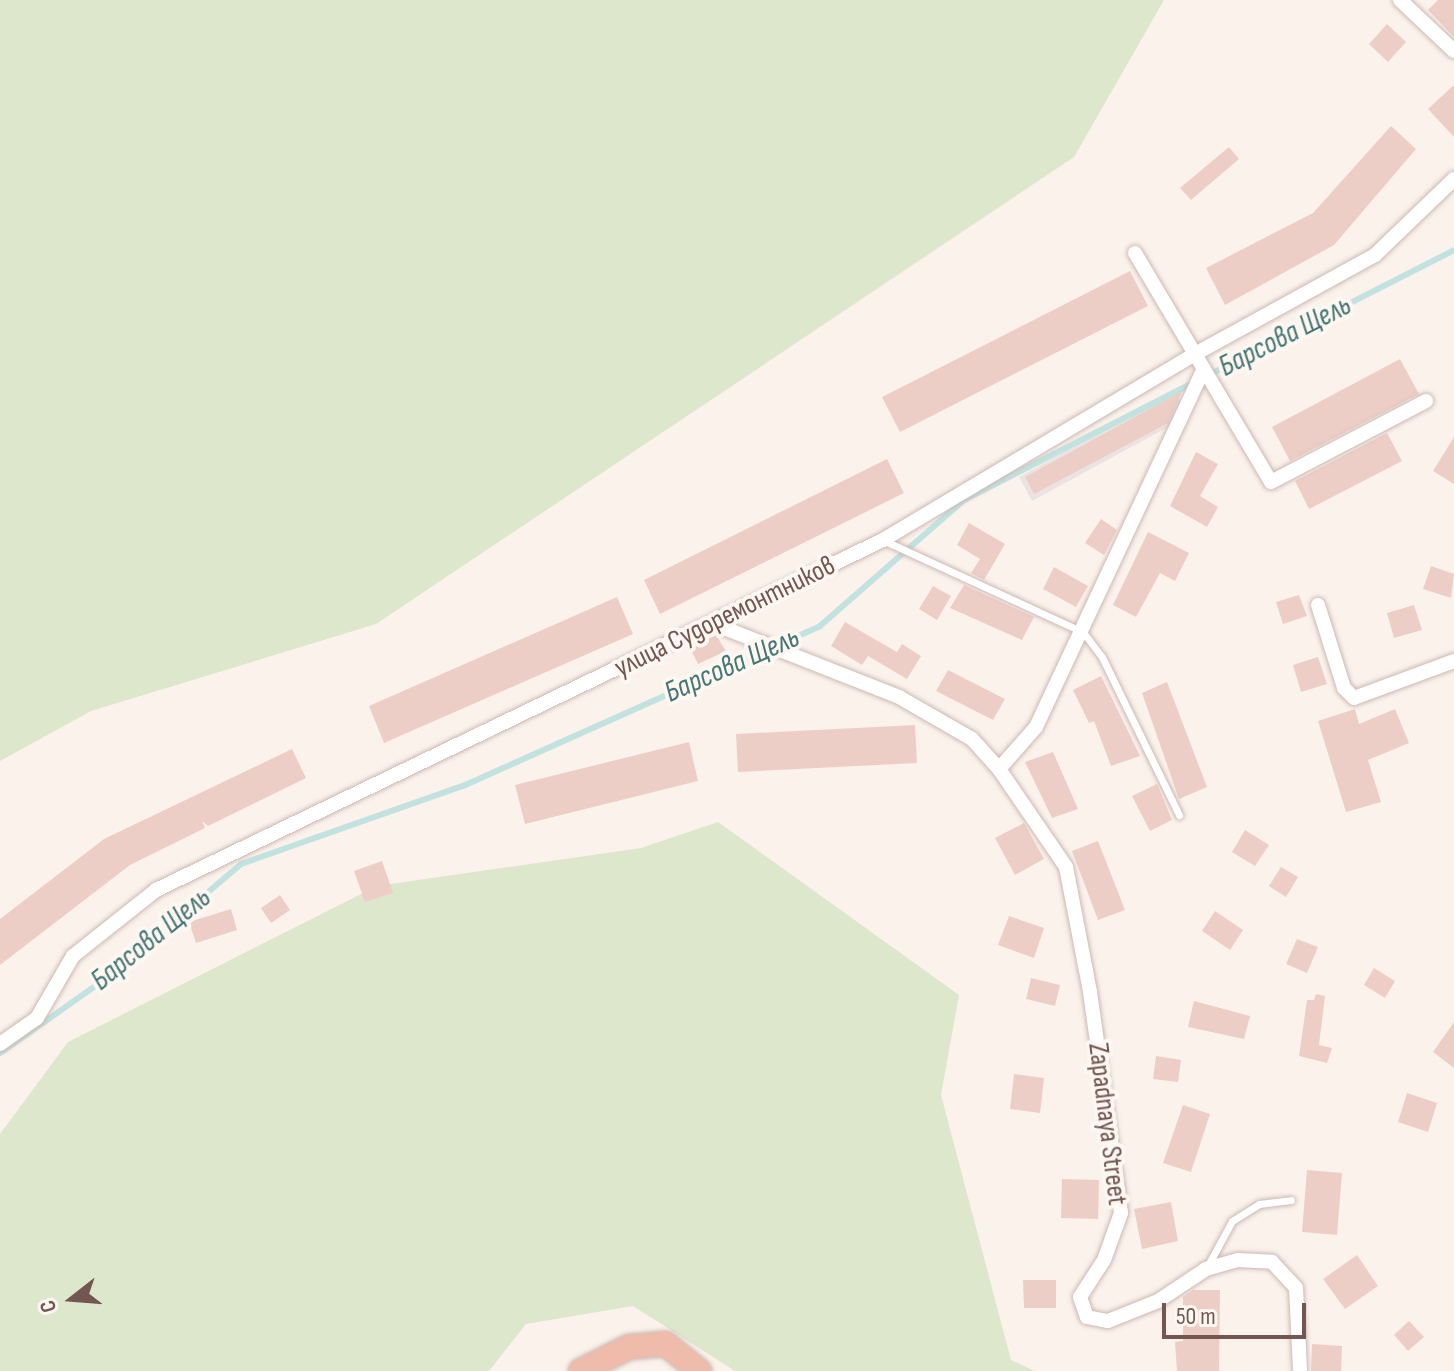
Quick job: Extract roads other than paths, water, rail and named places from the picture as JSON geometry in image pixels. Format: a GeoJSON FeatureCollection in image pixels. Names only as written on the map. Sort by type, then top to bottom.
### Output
{"type":"FeatureCollection","features":[{"type":"Feature","properties":{"kind":"highway"},"geometry":{"type":"LineString","coordinates":[[581,1371],[629,1347],[666,1344],[699,1371]]}},
{"type":"Feature","properties":{"kind":"street"},"geometry":{"type":"LineString","coordinates":[[1400,0],[1454,51]]}},
{"type":"Feature","properties":{"kind":"street","name":"улица Судоремонтников"},"geometry":{"type":"LineString","coordinates":[[0,1044],[37,1018],[73,956],[156,890],[883,540],[1195,354],[1375,255],[1454,179]]}},
{"type":"Feature","properties":{"kind":"street"},"geometry":{"type":"LineString","coordinates":[[1135,253],[1271,482],[1426,401]]}},
{"type":"Feature","properties":{"kind":"street"},"geometry":{"type":"LineString","coordinates":[[999,769],[1036,727],[1203,371]]}},
{"type":"Feature","properties":{"kind":"street"},"geometry":{"type":"LineString","coordinates":[[1318,605],[1344,688],[1354,698],[1454,661]]}},
{"type":"Feature","properties":{"kind":"street","name":"Zapadnaya Street"},"geometry":{"type":"LineString","coordinates":[[714,624],[899,697],[972,739],[999,769],[1066,867],[1090,992],[1121,1213],[1104,1260],[1080,1297],[1087,1317],[1108,1321],[1133,1311],[1206,1269],[1238,1260],[1272,1262],[1296,1288],[1300,1371]]}},
{"type":"Feature","properties":{"kind":"lane"},"geometry":{"type":"LineString","coordinates":[[883,540],[1083,632],[1102,657],[1179,815]]}},
{"type":"Feature","properties":{"kind":"lane"},"geometry":{"type":"LineString","coordinates":[[1206,1269],[1232,1221],[1259,1204],[1291,1200]]}},
{"type":"Feature","properties":{"kind":"waterway","name":"Барсова Щель"},"geometry":{"type":"LineString","coordinates":[[1209,375],[1454,250]]}},
{"type":"Feature","properties":{"kind":"waterway","name":"Барсова Щель"},"geometry":{"type":"LineString","coordinates":[[0,1053],[111,975],[241,864],[463,786],[820,626],[964,500],[1195,382]]}}]}
